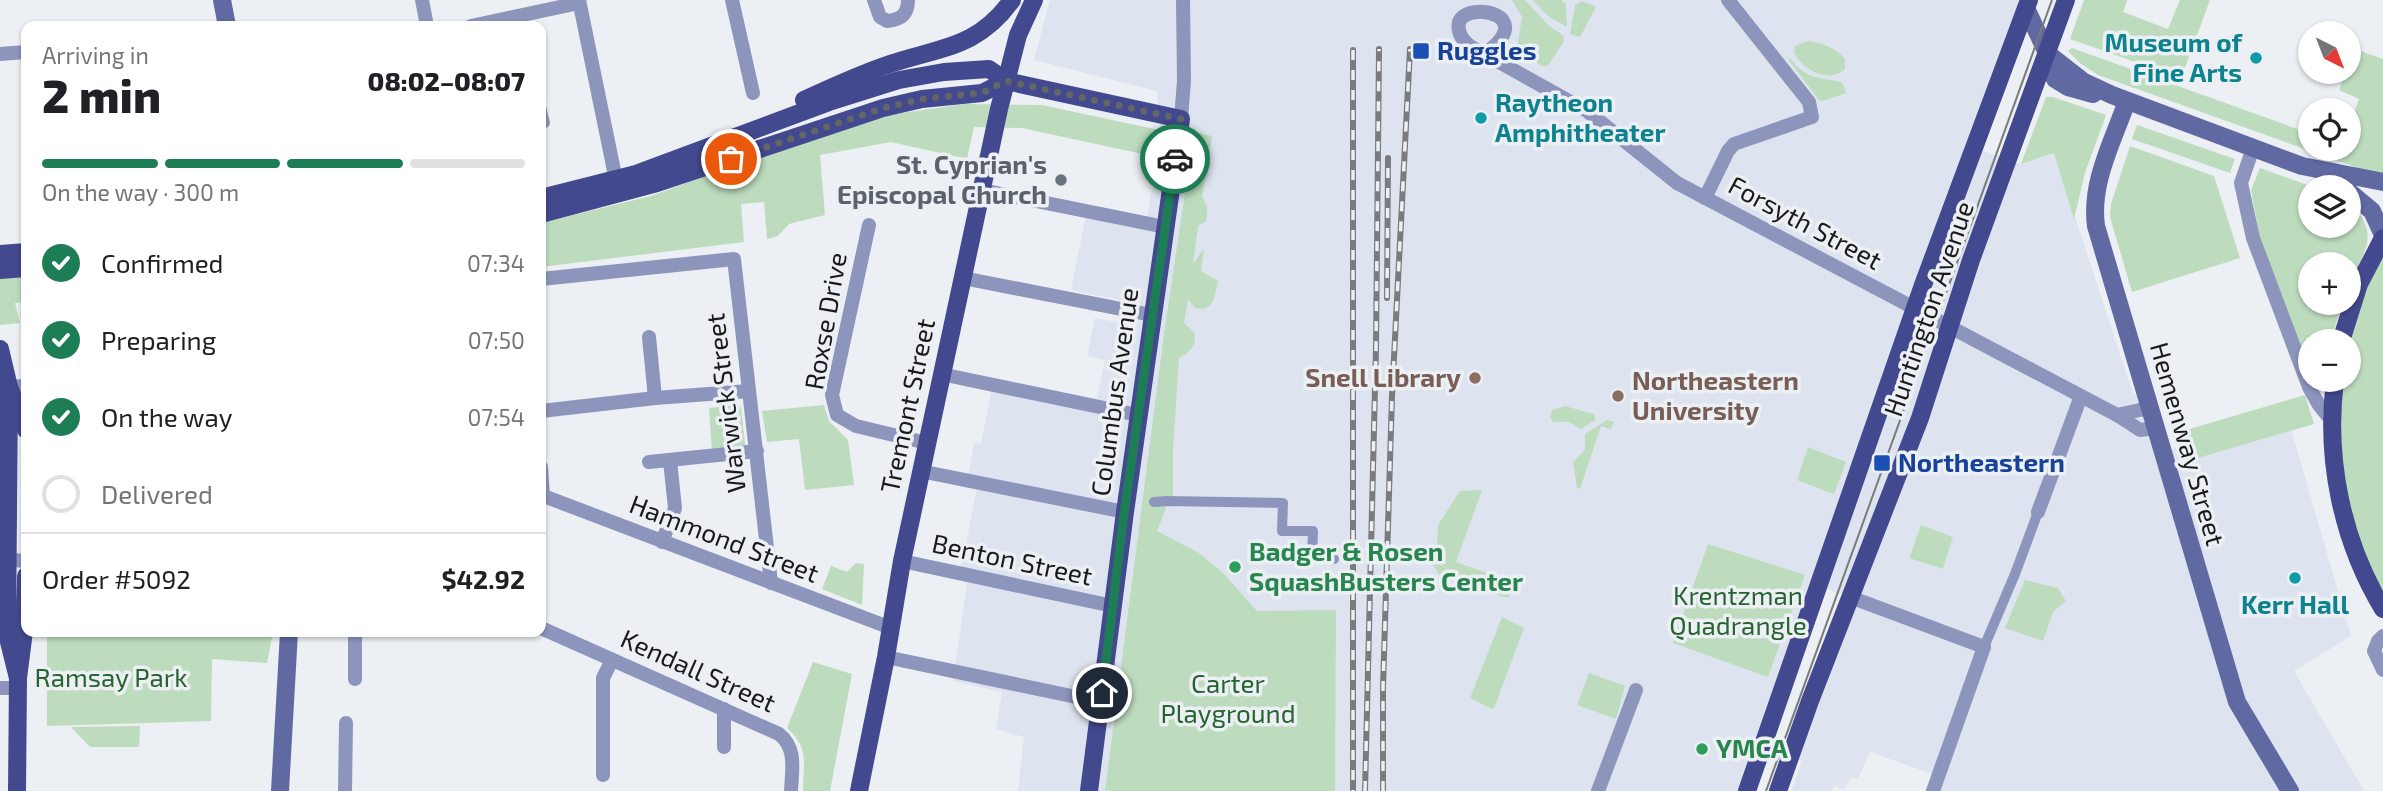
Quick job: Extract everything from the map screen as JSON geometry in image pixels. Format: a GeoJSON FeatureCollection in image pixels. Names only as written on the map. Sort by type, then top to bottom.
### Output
{"type":"FeatureCollection","features":[{"type":"Feature","properties":{"kind":"main road"},"geometry":{"type":"LineString","coordinates":[[222,0],[226,21]]}},
{"type":"Feature","properties":{"kind":"main road"},"geometry":{"type":"LineString","coordinates":[[707,147],[729,134],[845,81],[963,41],[992,24],[1012,0]]}},
{"type":"Feature","properties":{"kind":"main road","name":"Tremont Street"},"geometry":{"type":"LineString","coordinates":[[1018,35],[1020,0]]}},
{"type":"Feature","properties":{"kind":"main road","name":"Tremont Street"},"geometry":{"type":"LineString","coordinates":[[859,791],[902,561],[941,374],[1006,81],[1018,35],[1034,0]]}},
{"type":"Feature","properties":{"kind":"main road","name":"Huntington Avenue"},"geometry":{"type":"LineString","coordinates":[[1778,791],[1920,418],[1971,260],[2066,0]]}},
{"type":"Feature","properties":{"kind":"main road"},"geometry":{"type":"LineString","coordinates":[[2028,4],[2047,53],[2052,75],[2060,83],[2084,93],[2119,98],[2302,166],[2319,175]]}},
{"type":"Feature","properties":{"kind":"main road","name":"Huntington Avenue"},"geometry":{"type":"LineString","coordinates":[[1747,791],[1915,309],[2028,4]]}},
{"type":"Feature","properties":{"kind":"main road"},"geometry":{"type":"LineString","coordinates":[[546,197],[617,188],[707,147],[829,102],[899,80],[944,72],[989,69],[1006,81],[1181,119]]}},
{"type":"Feature","properties":{"kind":"main road"},"geometry":{"type":"LineString","coordinates":[[546,212],[617,188],[883,108],[922,99],[982,93],[1006,81]]}},
{"type":"Feature","properties":{"kind":"main road","name":"Hemenway Street"},"geometry":{"type":"LineString","coordinates":[[2119,98],[2093,206],[2096,226],[2237,702],[2289,791]]}},
{"type":"Feature","properties":{"kind":"main road","name":"Columbus Avenue"},"geometry":{"type":"LineString","coordinates":[[1089,791],[1138,415],[1181,119]]}},
{"type":"Feature","properties":{"kind":"main road"},"geometry":{"type":"LineString","coordinates":[[2302,166],[2383,181]]}},
{"type":"Feature","properties":{"kind":"main road"},"geometry":{"type":"LineString","coordinates":[[2345,329],[2359,284],[2383,237],[2372,211],[2361,202]]}},
{"type":"Feature","properties":{"kind":"main road"},"geometry":{"type":"LineString","coordinates":[[0,254],[21,252]]}},
{"type":"Feature","properties":{"kind":"main road"},"geometry":{"type":"LineString","coordinates":[[0,270],[21,268]]}},
{"type":"Feature","properties":{"kind":"main road"},"geometry":{"type":"LineString","coordinates":[[0,349],[18,387],[3,559],[17,791]]}},
{"type":"Feature","properties":{"kind":"main road"},"geometry":{"type":"LineString","coordinates":[[2334,392],[2332,421],[2335,471],[2343,511],[2360,563],[2383,609]]}},
{"type":"Feature","properties":{"kind":"main road"},"geometry":{"type":"LineString","coordinates":[[12,684],[23,637]]}},
{"type":"Feature","properties":{"kind":"main road"},"geometry":{"type":"LineString","coordinates":[[280,791],[289,637]]}},
{"type":"Feature","properties":{"kind":"street"},"geometry":{"type":"LineString","coordinates":[[422,0],[426,21]]}},
{"type":"Feature","properties":{"kind":"street"},"geometry":{"type":"LineString","coordinates":[[732,0],[753,93]]}},
{"type":"Feature","properties":{"kind":"street"},"geometry":{"type":"LineString","coordinates":[[874,0],[880,18],[887,21],[902,17],[907,11],[908,0]]}},
{"type":"Feature","properties":{"kind":"street","name":"Columbus Avenue"},"geometry":{"type":"LineString","coordinates":[[1181,119],[1184,81],[1183,0]]}},
{"type":"Feature","properties":{"kind":"street"},"geometry":{"type":"LineString","coordinates":[[1705,198],[1734,144],[1812,117],[1809,102],[1728,0]]}},
{"type":"Feature","properties":{"kind":"street"},"geometry":{"type":"LineString","coordinates":[[493,21],[579,1],[617,188]]}},
{"type":"Feature","properties":{"kind":"street"},"geometry":{"type":"LineString","coordinates":[[0,54],[21,52]]}},
{"type":"Feature","properties":{"kind":"street","name":"Forsyth Street"},"geometry":{"type":"LineString","coordinates":[[1485,54],[1587,111],[1677,183],[2117,415],[2140,430],[2155,428]]}},
{"type":"Feature","properties":{"kind":"street"},"geometry":{"type":"LineString","coordinates":[[2253,148],[2241,183],[2253,238],[2309,387],[2332,421]]}},
{"type":"Feature","properties":{"kind":"street"},"geometry":{"type":"LineString","coordinates":[[982,191],[1165,227]]}},
{"type":"Feature","properties":{"kind":"street","name":"Roxse Drive"},"geometry":{"type":"LineString","coordinates":[[869,225],[832,395],[837,415],[856,426],[927,443]]}},
{"type":"Feature","properties":{"kind":"street","name":"Warwick Street"},"geometry":{"type":"LineString","coordinates":[[546,278],[734,259],[771,583]]}},
{"type":"Feature","properties":{"kind":"street"},"geometry":{"type":"LineString","coordinates":[[964,278],[1152,315]]}},
{"type":"Feature","properties":{"kind":"street"},"geometry":{"type":"LineString","coordinates":[[649,337],[655,398]]}},
{"type":"Feature","properties":{"kind":"street"},"geometry":{"type":"LineString","coordinates":[[941,374],[1138,415]]}},
{"type":"Feature","properties":{"kind":"street"},"geometry":{"type":"LineString","coordinates":[[546,410],[749,391]]}},
{"type":"Feature","properties":{"kind":"street"},"geometry":{"type":"LineString","coordinates":[[1933,791],[1984,648],[2015,574],[2081,396]]}},
{"type":"Feature","properties":{"kind":"street"},"geometry":{"type":"LineString","coordinates":[[2117,415],[2149,408]]}},
{"type":"Feature","properties":{"kind":"street"},"geometry":{"type":"LineString","coordinates":[[649,461],[757,451]]}},
{"type":"Feature","properties":{"kind":"street"},"geometry":{"type":"LineString","coordinates":[[662,542],[676,508],[670,461]]}},
{"type":"Feature","properties":{"kind":"street"},"geometry":{"type":"LineString","coordinates":[[920,471],[1125,512]]}},
{"type":"Feature","properties":{"kind":"street","name":"Hammond Street"},"geometry":{"type":"LineString","coordinates":[[546,498],[891,628]]}},
{"type":"Feature","properties":{"kind":"street"},"geometry":{"type":"LineString","coordinates":[[1154,502],[1283,503],[1282,531],[1312,531],[1312,558],[1334,559]]}},
{"type":"Feature","properties":{"kind":"street"},"geometry":{"type":"LineString","coordinates":[[3,559],[21,561]]}},
{"type":"Feature","properties":{"kind":"street","name":"Benton Street"},"geometry":{"type":"LineString","coordinates":[[902,561],[1113,606]]}},
{"type":"Feature","properties":{"kind":"street"},"geometry":{"type":"LineString","coordinates":[[1850,597],[1984,648]]}},
{"type":"Feature","properties":{"kind":"street","name":"Kendall Street"},"geometry":{"type":"LineString","coordinates":[[546,630],[784,738],[792,754],[791,791]]}},
{"type":"Feature","properties":{"kind":"street"},"geometry":{"type":"LineString","coordinates":[[2383,636],[2374,652],[2383,670]]}},
{"type":"Feature","properties":{"kind":"street"},"geometry":{"type":"LineString","coordinates":[[355,637],[355,680]]}},
{"type":"Feature","properties":{"kind":"street"},"geometry":{"type":"LineString","coordinates":[[886,657],[1100,702]]}},
{"type":"Feature","properties":{"kind":"street"},"geometry":{"type":"LineString","coordinates":[[603,775],[603,678],[612,660]]}},
{"type":"Feature","properties":{"kind":"street"},"geometry":{"type":"LineString","coordinates":[[1598,791],[1636,690]]}},
{"type":"Feature","properties":{"kind":"street"},"geometry":{"type":"LineString","coordinates":[[724,709],[724,747]]}},
{"type":"Feature","properties":{"kind":"street"},"geometry":{"type":"LineString","coordinates":[[345,791],[346,723]]}},
{"type":"Feature","properties":{"kind":"shaded area","name":"Northeastern University"},"geometry":{"type":"Polygon","coordinates":[[[1050,0],[2023,0],[1975,148],[2020,164],[2054,153],[2133,394],[2146,398],[2162,452],[2287,415],[2351,636],[2294,671],[2364,791],[1933,791],[1938,776],[1870,752],[1858,779],[1851,777],[1844,790],[1834,785],[1832,791],[1791,791],[1802,761],[1790,757],[1849,597],[1820,586],[1747,791],[1018,791],[1024,737],[996,729],[1002,692],[953,681],[969,571],[961,568],[979,479],[968,476],[974,443],[981,444],[994,378],[1097,399],[1105,360],[1087,356],[1095,318],[1126,324],[1130,302],[1071,290],[1087,211],[1146,222],[1161,141],[1157,91],[1034,60],[1050,0]]]}},
{"type":"Feature","properties":{"kind":"green space"},"geometry":{"type":"Polygon","coordinates":[[[1512,0],[1525,0],[1549,26],[1563,35],[1564,41],[1548,66],[1519,53],[1517,48],[1522,17],[1512,0]]]}},
{"type":"Feature","properties":{"kind":"green space"},"geometry":{"type":"Polygon","coordinates":[[[1533,0],[1561,0],[1566,4],[1567,27],[1548,16],[1533,0]]]}},
{"type":"Feature","properties":{"kind":"green space"},"geometry":{"type":"Polygon","coordinates":[[[2084,0],[2127,0],[2123,12],[2168,29],[2180,0],[2210,0],[2181,78],[2070,39],[2084,0]]]}},
{"type":"Feature","properties":{"kind":"green space"},"geometry":{"type":"Polygon","coordinates":[[[1582,1],[1596,7],[1580,37],[1570,34],[1575,5],[1582,1]]]}},
{"type":"Feature","properties":{"kind":"green space"},"geometry":{"type":"Polygon","coordinates":[[[1808,41],[1837,51],[1845,59],[1845,69],[1839,73],[1824,75],[1809,69],[1794,52],[1795,46],[1808,41]]]}},
{"type":"Feature","properties":{"kind":"green space"},"geometry":{"type":"Polygon","coordinates":[[[2072,48],[2298,129],[2298,147],[2098,75],[2068,51],[2072,48]]]}},
{"type":"Feature","properties":{"kind":"green space"},"geometry":{"type":"Polygon","coordinates":[[[2361,51],[2383,59],[2383,177],[2338,161],[2361,161],[2361,98],[2339,90],[2341,84],[2361,84],[2361,51]]]}},
{"type":"Feature","properties":{"kind":"green space"},"geometry":{"type":"Polygon","coordinates":[[[1790,58],[1807,74],[1842,82],[1846,93],[1819,100],[1790,62],[1790,58]]]}},
{"type":"Feature","properties":{"kind":"green space"},"geometry":{"type":"Polygon","coordinates":[[[2046,97],[2106,115],[2085,173],[2074,219],[2054,153],[2021,164],[2046,97]]]}},
{"type":"Feature","properties":{"kind":"green space"},"geometry":{"type":"Polygon","coordinates":[[[965,104],[1042,105],[1159,130],[1156,157],[1022,128],[974,127],[967,159],[891,142],[820,155],[825,215],[789,224],[778,236],[767,239],[764,202],[741,204],[744,242],[546,266],[546,222],[651,196],[773,152],[894,114],[965,104]]]}},
{"type":"Feature","properties":{"kind":"green space"},"geometry":{"type":"Polygon","coordinates":[[[2137,125],[2235,159],[2230,173],[2132,139],[2137,125]]]}},
{"type":"Feature","properties":{"kind":"green space","name":"Carter Playground"},"geometry":{"type":"Polygon","coordinates":[[[1194,132],[1212,136],[1202,196],[1207,206],[1207,215],[1206,221],[1198,226],[1193,264],[1204,248],[1201,271],[1218,281],[1212,302],[1206,308],[1195,308],[1188,299],[1184,323],[1194,332],[1195,341],[1189,351],[1179,358],[1173,497],[1166,497],[1166,508],[1157,531],[1199,553],[1223,573],[1257,611],[1336,610],[1335,791],[1105,791],[1164,334],[1194,132]]]}},
{"type":"Feature","properties":{"kind":"green space"},"geometry":{"type":"Polygon","coordinates":[[[2130,146],[2214,176],[2240,258],[2132,292],[2110,217],[2111,204],[2130,146]]]}},
{"type":"Feature","properties":{"kind":"green space"},"geometry":{"type":"Polygon","coordinates":[[[2260,168],[2298,182],[2298,238],[2361,238],[2361,218],[2368,234],[2361,259],[2361,252],[2298,252],[2298,315],[2339,315],[2334,329],[2298,329],[2298,340],[2262,250],[2251,190],[2260,168]]]}},
{"type":"Feature","properties":{"kind":"green space"},"geometry":{"type":"Polygon","coordinates":[[[2383,254],[2383,596],[2358,538],[2346,497],[2340,455],[2341,392],[2361,392],[2361,329],[2351,329],[2355,315],[2361,315],[2362,296],[2383,254]]]}},
{"type":"Feature","properties":{"kind":"green space"},"geometry":{"type":"Polygon","coordinates":[[[21,276],[21,302],[15,303],[20,323],[0,325],[0,278],[21,276]]]}},
{"type":"Feature","properties":{"kind":"green space"},"geometry":{"type":"Polygon","coordinates":[[[2305,395],[2314,424],[2184,462],[2176,433],[2305,395]]]}},
{"type":"Feature","properties":{"kind":"green space"},"geometry":{"type":"Polygon","coordinates":[[[738,405],[741,408],[745,444],[743,447],[712,451],[709,408],[738,405]]]}},
{"type":"Feature","properties":{"kind":"green space"},"geometry":{"type":"Polygon","coordinates":[[[824,405],[829,421],[848,440],[854,485],[805,490],[799,439],[767,442],[762,411],[824,405]]]}},
{"type":"Feature","properties":{"kind":"green space"},"geometry":{"type":"Polygon","coordinates":[[[1565,406],[1593,414],[1595,420],[1581,429],[1569,422],[1553,422],[1550,417],[1552,410],[1565,406]]]}},
{"type":"Feature","properties":{"kind":"green space"},"geometry":{"type":"Polygon","coordinates":[[[1607,420],[1614,422],[1611,429],[1601,426],[1580,489],[1577,488],[1573,462],[1585,450],[1585,434],[1607,420]]]}},
{"type":"Feature","properties":{"kind":"green space"},"geometry":{"type":"Polygon","coordinates":[[[1808,447],[1846,462],[1834,494],[1797,480],[1808,447]]]}},
{"type":"Feature","properties":{"kind":"green space"},"geometry":{"type":"Polygon","coordinates":[[[1482,490],[1456,562],[1514,583],[1508,598],[1440,575],[1432,564],[1438,525],[1460,491],[1482,490]]]}},
{"type":"Feature","properties":{"kind":"green space"},"geometry":{"type":"Polygon","coordinates":[[[1921,525],[1953,537],[1943,569],[1909,558],[1921,525]]]}},
{"type":"Feature","properties":{"kind":"green space","name":"Krentzman Quadrangle"},"geometry":{"type":"Polygon","coordinates":[[[1708,544],[1805,575],[1768,677],[1673,643],[1708,544]]]}},
{"type":"Feature","properties":{"kind":"green space"},"geometry":{"type":"Polygon","coordinates":[[[856,563],[864,564],[862,605],[822,589],[831,566],[847,572],[856,563]]]}},
{"type":"Feature","properties":{"kind":"green space"},"geometry":{"type":"Polygon","coordinates":[[[2025,580],[2058,588],[2066,601],[2053,612],[2043,641],[2005,628],[2025,580]]]}},
{"type":"Feature","properties":{"kind":"green space"},"geometry":{"type":"Polygon","coordinates":[[[1502,617],[1524,628],[1492,709],[1470,698],[1502,617]]]}},
{"type":"Feature","properties":{"kind":"green space","name":"Ramsay Park"},"geometry":{"type":"Polygon","coordinates":[[[47,637],[272,637],[267,663],[212,659],[211,721],[47,726],[47,637]]]}},
{"type":"Feature","properties":{"kind":"green space"},"geometry":{"type":"Polygon","coordinates":[[[813,662],[852,674],[830,791],[803,791],[804,756],[799,743],[787,728],[813,662]]]}},
{"type":"Feature","properties":{"kind":"green space"},"geometry":{"type":"Polygon","coordinates":[[[1589,673],[1625,686],[1616,719],[1577,705],[1589,673]]]}},
{"type":"Feature","properties":{"kind":"green space"},"geometry":{"type":"Polygon","coordinates":[[[140,726],[139,747],[90,747],[71,727],[140,726]]]}},
{"type":"Feature","properties":{"kind":"tram line"},"geometry":{"type":"LineString","coordinates":[[1766,791],[2052,0]]}},
{"type":"Feature","properties":{"kind":"railway"},"geometry":{"type":"LineString","coordinates":[[1365,791],[1376,348],[1379,49]]}},
{"type":"Feature","properties":{"kind":"railway"},"geometry":{"type":"LineString","coordinates":[[1383,791],[1383,688],[1392,396],[1410,49]]}},
{"type":"Feature","properties":{"kind":"railway"},"geometry":{"type":"LineString","coordinates":[[1353,50],[1353,791]]}},
{"type":"Feature","properties":{"kind":"railway"},"geometry":{"type":"LineString","coordinates":[[1387,298],[1388,158]]}},
{"type":"Feature","properties":{"kind":"way so far"},"geometry":{"type":"LineString","coordinates":[[731,159],[883,108],[922,99],[982,93],[1006,81],[1181,119],[1175,159]]}},
{"type":"Feature","properties":{"kind":"place","name":"Ruggles"},"geometry":{"type":"Point","coordinates":[1421,51]}},
{"type":"Feature","properties":{"kind":"place","name":"Museum of Fine Arts"},"geometry":{"type":"Point","coordinates":[2256,58]}},
{"type":"Feature","properties":{"kind":"place","name":"Raytheon Amphitheater"},"geometry":{"type":"Point","coordinates":[1481,118]}},
{"type":"Feature","properties":{"kind":"place","name":"St. Cyprian's Episcopal Church"},"geometry":{"type":"Point","coordinates":[1061,180]}},
{"type":"Feature","properties":{"kind":"place","name":"Snell Library"},"geometry":{"type":"Point","coordinates":[1475,378]}},
{"type":"Feature","properties":{"kind":"place","name":"Northeastern University"},"geometry":{"type":"Point","coordinates":[1618,396]}},
{"type":"Feature","properties":{"kind":"place","name":"Northeastern"},"geometry":{"type":"Point","coordinates":[1882,463]}},
{"type":"Feature","properties":{"kind":"place","name":"Badger & Rosen SquashBusters Center"},"geometry":{"type":"Point","coordinates":[1235,567]}},
{"type":"Feature","properties":{"kind":"place","name":"Kerr Hall"},"geometry":{"type":"Point","coordinates":[2295,578]}},
{"type":"Feature","properties":{"kind":"place","name":"YMCA"},"geometry":{"type":"Point","coordinates":[1702,749]}},
{"type":"Feature","properties":{"kind":"route"},"geometry":{"type":"LineString","coordinates":[[1102,693],[1123,521],[1175,159]]}}]}
